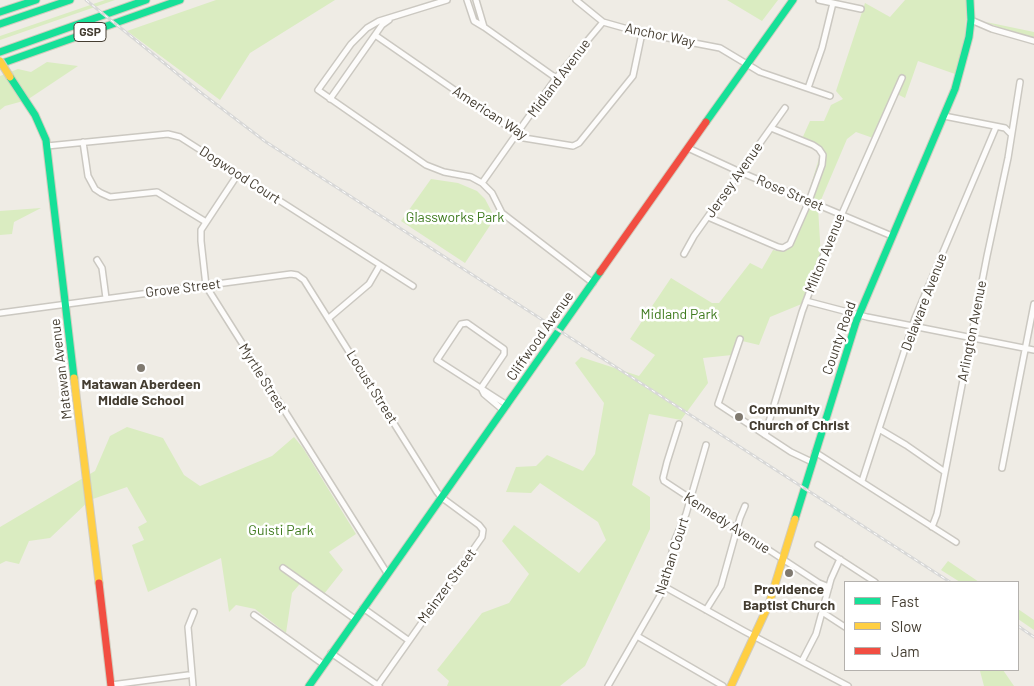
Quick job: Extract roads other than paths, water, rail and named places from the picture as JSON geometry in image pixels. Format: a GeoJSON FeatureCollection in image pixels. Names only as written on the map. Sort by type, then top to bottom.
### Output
{"type":"FeatureCollection","features":[{"type":"Feature","properties":{"kind":"main road"},"geometry":{"type":"LineString","coordinates":[[0,12],[36,0]]}},
{"type":"Feature","properties":{"kind":"main road"},"geometry":{"type":"LineString","coordinates":[[0,24],[70,0]]}},
{"type":"Feature","properties":{"kind":"main road","name":"GSP"},"geometry":{"type":"LineString","coordinates":[[0,52],[146,0]]}},
{"type":"Feature","properties":{"kind":"main road","name":"GSP"},"geometry":{"type":"LineString","coordinates":[[0,63],[180,0]]}},
{"type":"Feature","properties":{"kind":"main road","name":"Cliffwood Avenue"},"geometry":{"type":"LineString","coordinates":[[309,686],[793,0]]}},
{"type":"Feature","properties":{"kind":"main road","name":"County Road"},"geometry":{"type":"LineString","coordinates":[[731,686],[769,604],[859,315],[958,80],[972,20],[970,0]]}},
{"type":"Feature","properties":{"kind":"main road","name":"Matawan Avenue"},"geometry":{"type":"LineString","coordinates":[[0,63],[41,125],[46,146],[111,685]]}},
{"type":"Feature","properties":{"kind":"street"},"geometry":{"type":"LineString","coordinates":[[447,0],[379,21],[362,32],[351,44],[318,90],[426,166],[470,177],[482,183],[492,193],[502,213],[593,283]]}},
{"type":"Feature","properties":{"kind":"street"},"geometry":{"type":"LineString","coordinates":[[467,0],[474,22],[484,27],[556,78]]}},
{"type":"Feature","properties":{"kind":"street"},"geometry":{"type":"LineString","coordinates":[[476,0],[484,27]]}},
{"type":"Feature","properties":{"kind":"street","name":"Anchor Way"},"geometry":{"type":"LineString","coordinates":[[576,0],[603,22],[642,33],[720,48],[764,73],[830,96]]}},
{"type":"Feature","properties":{"kind":"street"},"geometry":{"type":"LineString","coordinates":[[819,0],[861,9]]}},
{"type":"Feature","properties":{"kind":"street"},"geometry":{"type":"LineString","coordinates":[[808,88],[822,48],[832,3]]}},
{"type":"Feature","properties":{"kind":"street"},"geometry":{"type":"LineString","coordinates":[[330,99],[382,25],[391,18]]}},
{"type":"Feature","properties":{"kind":"street"},"geometry":{"type":"LineString","coordinates":[[972,20],[992,29],[1034,41]]}},
{"type":"Feature","properties":{"kind":"street","name":"Midland Avenue"},"geometry":{"type":"LineString","coordinates":[[482,183],[556,78],[603,22]]}},
{"type":"Feature","properties":{"kind":"street","name":"American Way"},"geometry":{"type":"LineString","coordinates":[[375,35],[524,138],[573,146],[579,143],[633,76],[642,33]]}},
{"type":"Feature","properties":{"kind":"street","name":"Milton Avenue"},"geometry":{"type":"LineString","coordinates":[[765,435],[806,301],[820,262],[902,78]]}},
{"type":"Feature","properties":{"kind":"street"},"geometry":{"type":"LineString","coordinates":[[1011,134],[1020,82]]}},
{"type":"Feature","properties":{"kind":"street","name":"Jersey Avenue"},"geometry":{"type":"LineString","coordinates":[[684,254],[785,108]]}},
{"type":"Feature","properties":{"kind":"street"},"geometry":{"type":"LineString","coordinates":[[944,116],[1005,128],[1011,134]]}},
{"type":"Feature","properties":{"kind":"street","name":"Delaware Avenue"},"geometry":{"type":"LineString","coordinates":[[862,482],[912,326],[996,127]]}},
{"type":"Feature","properties":{"kind":"street"},"geometry":{"type":"LineString","coordinates":[[708,217],[778,248],[787,247],[809,201],[822,165],[822,152],[813,145],[771,128]]}},
{"type":"Feature","properties":{"kind":"street","name":"Dogwood Court"},"geometry":{"type":"LineString","coordinates":[[46,146],[168,134],[180,137],[413,286]]}},
{"type":"Feature","properties":{"kind":"street","name":"Arlington Avenue"},"geometry":{"type":"LineString","coordinates":[[932,527],[937,514],[1011,134]]}},
{"type":"Feature","properties":{"kind":"street"},"geometry":{"type":"LineString","coordinates":[[83,142],[88,176],[94,189],[110,197],[157,192],[206,222]]}},
{"type":"Feature","properties":{"kind":"street","name":"Rose Street"},"geometry":{"type":"LineString","coordinates":[[688,148],[892,236]]}},
{"type":"Feature","properties":{"kind":"street","name":"Myrtle Street"},"geometry":{"type":"LineString","coordinates":[[238,174],[201,230],[206,286],[387,573]]}},
{"type":"Feature","properties":{"kind":"street"},"geometry":{"type":"LineString","coordinates":[[97,260],[102,268],[106,298]]}},
{"type":"Feature","properties":{"kind":"street"},"geometry":{"type":"LineString","coordinates":[[329,318],[369,284],[380,265]]}},
{"type":"Feature","properties":{"kind":"street","name":"Grove Street"},"geometry":{"type":"LineString","coordinates":[[0,313],[291,274],[301,278]]}},
{"type":"Feature","properties":{"kind":"street","name":"Locust Street"},"geometry":{"type":"LineString","coordinates":[[301,278],[306,282],[441,497]]}},
{"type":"Feature","properties":{"kind":"street"},"geometry":{"type":"LineString","coordinates":[[806,301],[859,315],[1034,350]]}},
{"type":"Feature","properties":{"kind":"street"},"geometry":{"type":"LineString","coordinates":[[1002,468],[1034,304]]}},
{"type":"Feature","properties":{"kind":"street"},"geometry":{"type":"LineString","coordinates":[[481,388],[504,354],[504,349],[467,323],[461,324],[437,360],[481,388],[505,408]]}},
{"type":"Feature","properties":{"kind":"street"},"geometry":{"type":"LineString","coordinates":[[740,339],[717,403],[738,419],[791,452],[812,462]]}},
{"type":"Feature","properties":{"kind":"street","name":"Kennedy Avenue"},"geometry":{"type":"LineString","coordinates":[[679,424],[663,479],[667,484],[829,587]]}},
{"type":"Feature","properties":{"kind":"street"},"geometry":{"type":"LineString","coordinates":[[879,429],[945,472]]}},
{"type":"Feature","properties":{"kind":"street","name":"Nathan Court"},"geometry":{"type":"LineString","coordinates":[[608,686],[665,587],[674,542],[690,499],[706,445]]}},
{"type":"Feature","properties":{"kind":"street"},"geometry":{"type":"LineString","coordinates":[[815,452],[956,542]]}},
{"type":"Feature","properties":{"kind":"street","name":"Meinzer Street"},"geometry":{"type":"LineString","coordinates":[[379,685],[408,640],[483,535],[483,530],[479,525],[441,497]]}},
{"type":"Feature","properties":{"kind":"street"},"geometry":{"type":"LineString","coordinates":[[706,610],[720,586],[736,529],[745,506]]}},
{"type":"Feature","properties":{"kind":"street"},"geometry":{"type":"LineString","coordinates":[[818,545],[873,581]]}},
{"type":"Feature","properties":{"kind":"street"},"geometry":{"type":"LineString","coordinates":[[802,661],[816,634],[833,574],[840,559]]}},
{"type":"Feature","properties":{"kind":"street"},"geometry":{"type":"LineString","coordinates":[[284,568],[355,619]]}},
{"type":"Feature","properties":{"kind":"street"},"geometry":{"type":"LineString","coordinates":[[665,587],[848,686]]}},
{"type":"Feature","properties":{"kind":"street"},"geometry":{"type":"LineString","coordinates":[[363,608],[408,640]]}},
{"type":"Feature","properties":{"kind":"street"},"geometry":{"type":"LineString","coordinates":[[193,686],[188,627],[194,612]]}},
{"type":"Feature","properties":{"kind":"street"},"geometry":{"type":"LineString","coordinates":[[822,612],[844,626]]}},
{"type":"Feature","properties":{"kind":"street"},"geometry":{"type":"LineString","coordinates":[[254,615],[323,664]]}},
{"type":"Feature","properties":{"kind":"street"},"geometry":{"type":"LineString","coordinates":[[637,636],[723,686]]}},
{"type":"Feature","properties":{"kind":"street"},"geometry":{"type":"LineString","coordinates":[[331,653],[379,685]]}},
{"type":"Feature","properties":{"kind":"street"},"geometry":{"type":"LineString","coordinates":[[111,685],[188,675]]}},
{"type":"Feature","properties":{"kind":"railway"},"geometry":{"type":"LineString","coordinates":[[86,0],[200,92],[266,142],[948,581]]}},
{"type":"Feature","properties":{"kind":"railway"},"geometry":{"type":"LineString","coordinates":[[1019,627],[1034,637]]}},
{"type":"Feature","properties":{"kind":"place","name":"Matawan Aberdeen Middle School"},"geometry":{"type":"Point","coordinates":[141,368]}},
{"type":"Feature","properties":{"kind":"place","name":"Community Church of Christ"},"geometry":{"type":"Point","coordinates":[739,417]}},
{"type":"Feature","properties":{"kind":"place","name":"Providence Baptist Church"},"geometry":{"type":"Point","coordinates":[789,573]}},
{"type":"Feature","properties":{"kind":"park label","name":"Glassworks Park"},"geometry":{"type":"Point","coordinates":[455,217]}},
{"type":"Feature","properties":{"kind":"park label","name":"Midland Park"},"geometry":{"type":"Point","coordinates":[679,314]}},
{"type":"Feature","properties":{"kind":"park label","name":"Guisti Park"},"geometry":{"type":"Point","coordinates":[281,530]}}]}
